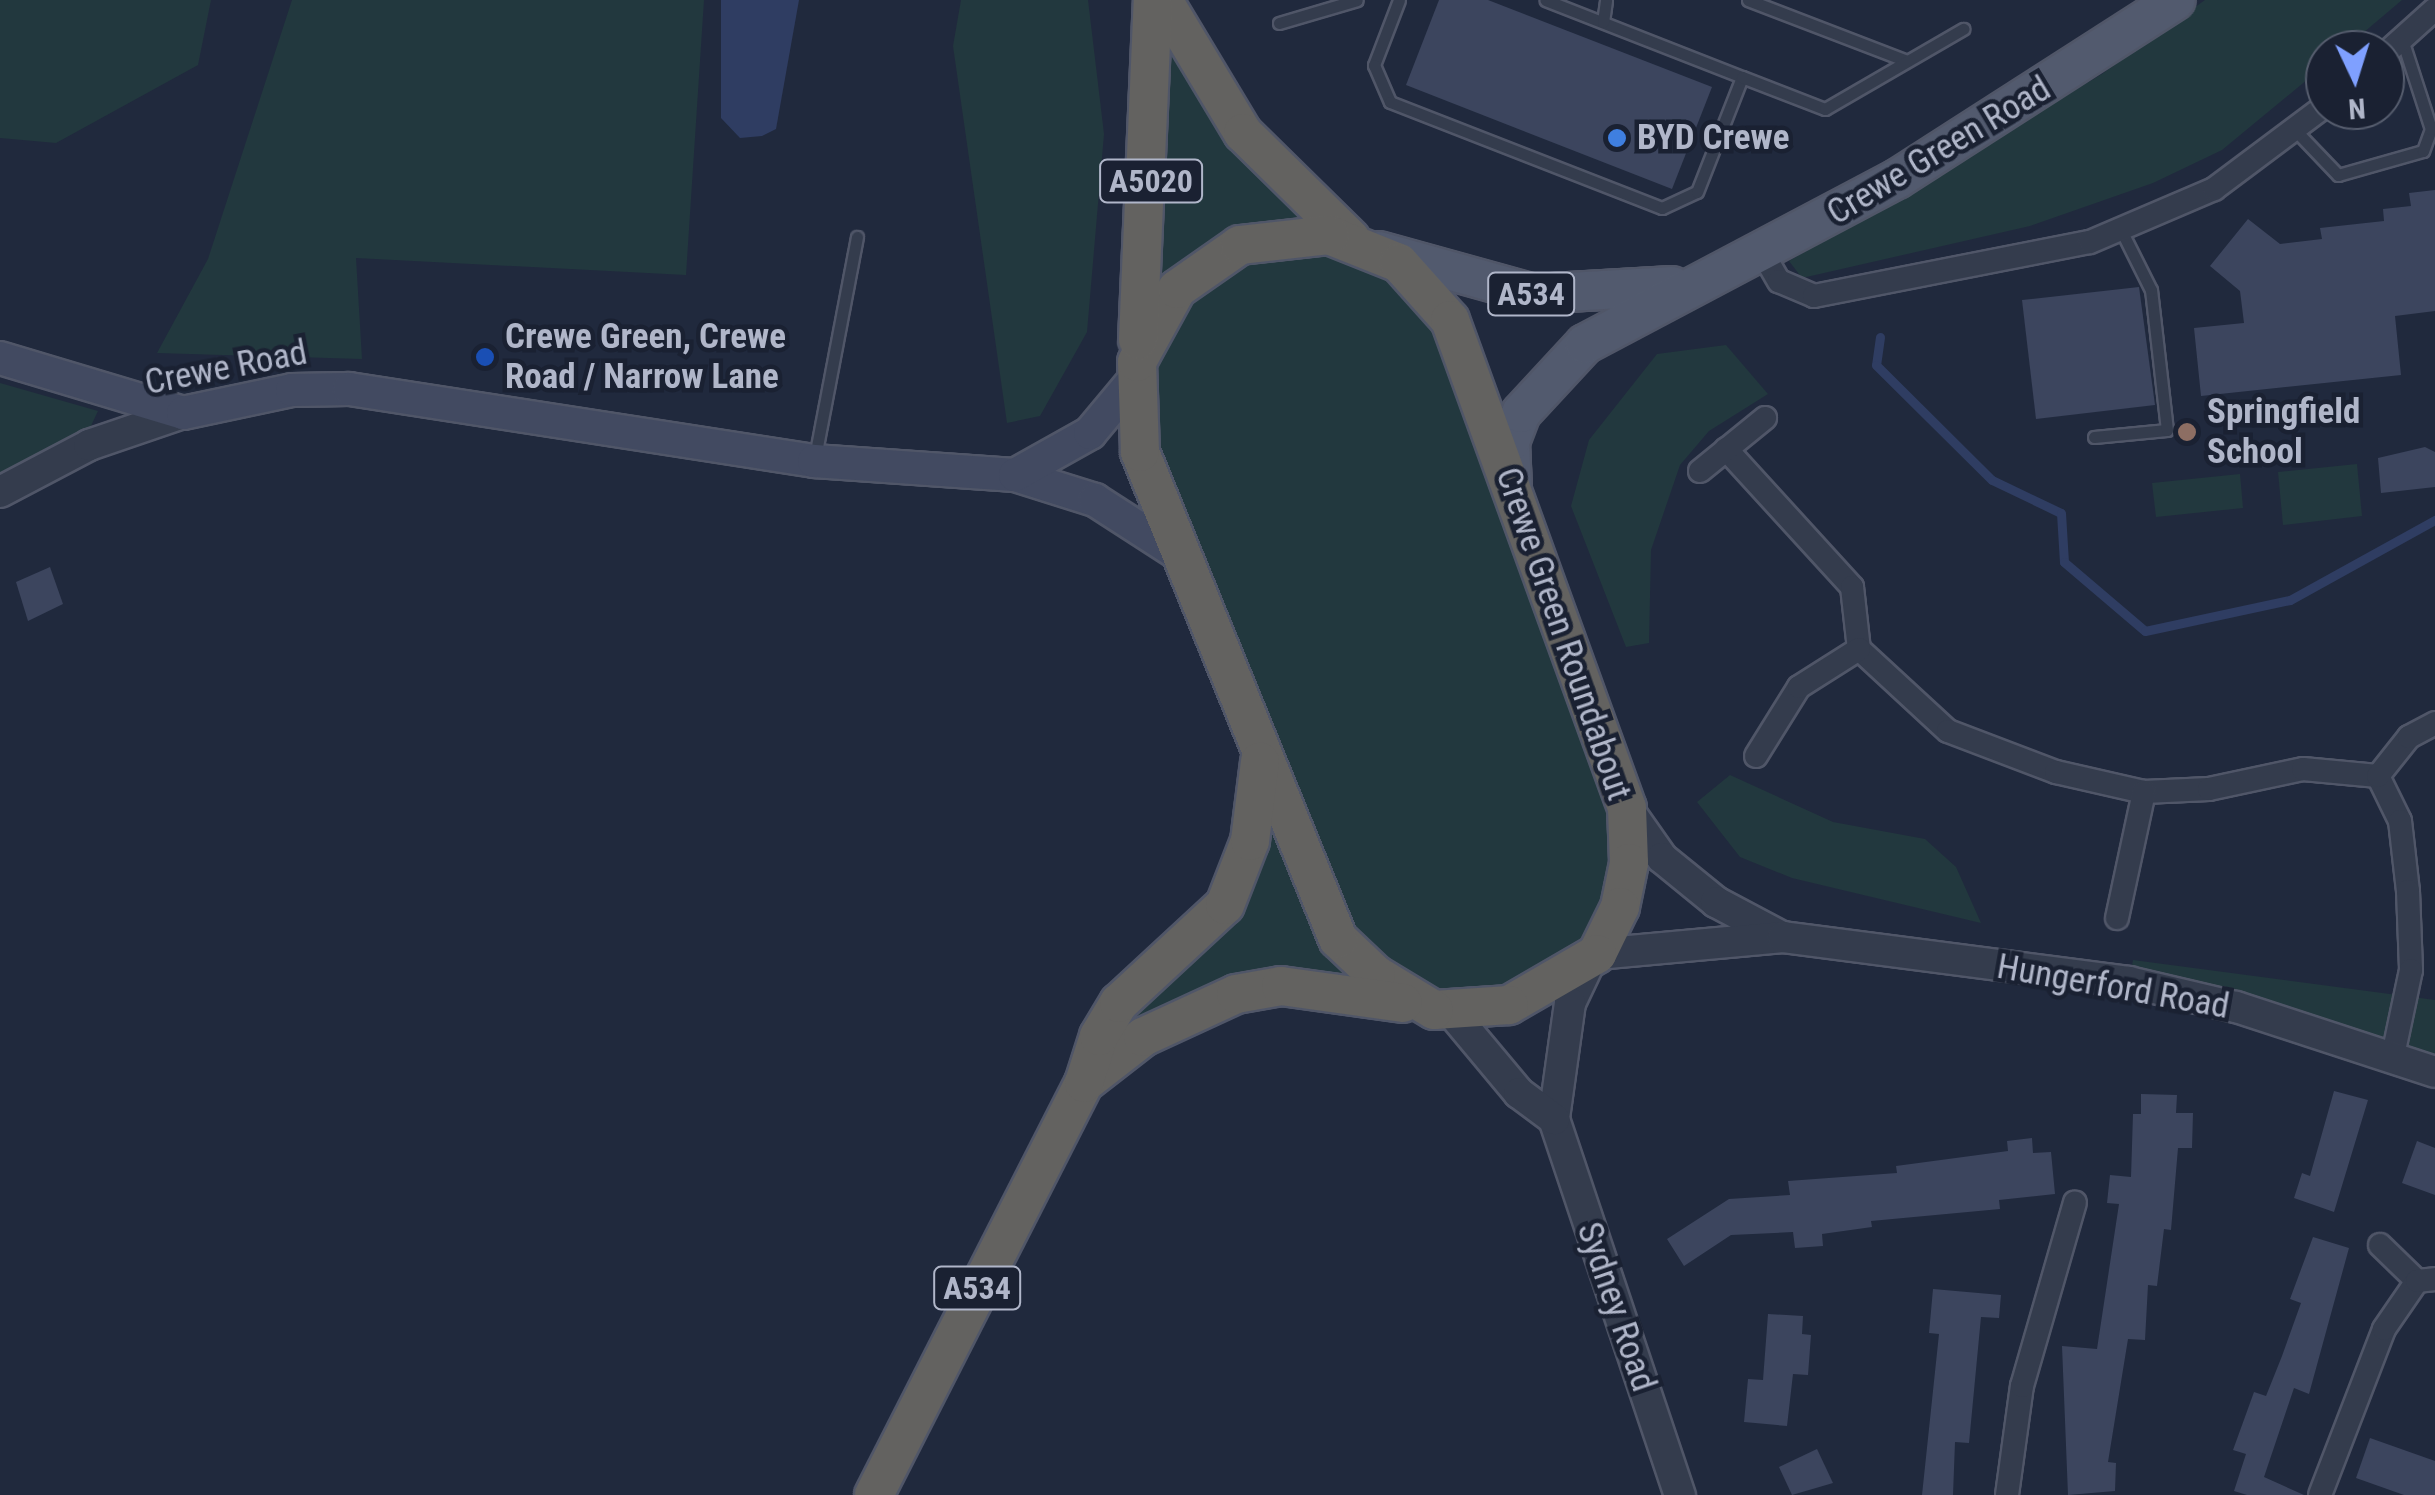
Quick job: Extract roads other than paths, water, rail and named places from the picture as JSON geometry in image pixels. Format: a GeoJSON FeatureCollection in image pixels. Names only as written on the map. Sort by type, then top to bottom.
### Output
{"type":"FeatureCollection","features":[{"type":"Feature","properties":{"kind":"highway","name":"A5020"},"geometry":{"type":"LineString","coordinates":[[1136,371],[1154,0]]}},
{"type":"Feature","properties":{"kind":"highway","name":"A5020"},"geometry":{"type":"LineString","coordinates":[[1162,0],[1243,133],[1365,245]]}},
{"type":"Feature","properties":{"kind":"highway","name":"Crewe Green Roundabout"},"geometry":{"type":"LineString","coordinates":[[1444,1012],[1376,975],[1338,939],[1260,760],[1140,452],[1136,371],[1164,306],[1215,257],[1298,232],[1365,245],[1416,277],[1450,320],[1626,808],[1629,863],[1620,907],[1593,958]]}},
{"type":"Feature","properties":{"kind":"highway","name":"A534"},"geometry":{"type":"LineString","coordinates":[[874,1495],[1084,1083],[1119,1003],[1225,905],[1250,841],[1260,760]]}},
{"type":"Feature","properties":{"kind":"highway"},"geometry":{"type":"LineString","coordinates":[[1444,1012],[1509,1005],[1593,958]]}},
{"type":"Feature","properties":{"kind":"highway","name":"A534"},"geometry":{"type":"LineString","coordinates":[[1084,1083],[1142,1037],[1236,994],[1281,986],[1345,990],[1444,1012]]}},
{"type":"Feature","properties":{"kind":"main road","name":"Crewe Green Road"},"geometry":{"type":"LineString","coordinates":[[1512,489],[1510,442],[1535,393],[1585,344],[1691,284],[1762,252],[1991,122],[2176,0]]}},
{"type":"Feature","properties":{"kind":"main road","name":"Crewe Green Road"},"geometry":{"type":"LineString","coordinates":[[1365,245],[1534,294],[1691,284]]}},
{"type":"Feature","properties":{"kind":"main road"},"geometry":{"type":"LineString","coordinates":[[0,358],[184,414]]}},
{"type":"Feature","properties":{"kind":"main road"},"geometry":{"type":"LineString","coordinates":[[1015,475],[1090,433],[1136,371]]}},
{"type":"Feature","properties":{"kind":"main road","name":"Crewe Road"},"geometry":{"type":"LineString","coordinates":[[184,414],[292,390],[349,389],[814,462],[1015,475],[1095,500],[1182,556]]}},
{"type":"Feature","properties":{"kind":"street"},"geometry":{"type":"LineString","coordinates":[[2405,37],[2435,9]]}},
{"type":"Feature","properties":{"kind":"street"},"geometry":{"type":"LineString","coordinates":[[1762,252],[1779,281],[1814,296],[2122,232],[2214,189],[2305,124]]}},
{"type":"Feature","properties":{"kind":"street","name":"Crewe Road"},"geometry":{"type":"LineString","coordinates":[[0,492],[122,431],[184,414]]}},
{"type":"Feature","properties":{"kind":"street"},"geometry":{"type":"LineString","coordinates":[[1700,471],[1765,418]]}},
{"type":"Feature","properties":{"kind":"street"},"geometry":{"type":"LineString","coordinates":[[1726,449],[1852,587],[1859,649],[1948,731],[2056,772],[2144,792],[2209,788],[2303,769],[2378,776]]}},
{"type":"Feature","properties":{"kind":"street"},"geometry":{"type":"LineString","coordinates":[[1756,756],[1799,687],[1859,649]]}},
{"type":"Feature","properties":{"kind":"street"},"geometry":{"type":"LineString","coordinates":[[2378,776],[2408,737],[2435,723]]}},
{"type":"Feature","properties":{"kind":"street"},"geometry":{"type":"LineString","coordinates":[[2378,776],[2400,821],[2408,891],[2411,970],[2392,1060]]}},
{"type":"Feature","properties":{"kind":"street"},"geometry":{"type":"LineString","coordinates":[[2116,918],[2144,792]]}},
{"type":"Feature","properties":{"kind":"street","name":"Hungerford Road"},"geometry":{"type":"LineString","coordinates":[[1626,808],[1662,858],[1702,891],[1783,937]]}},
{"type":"Feature","properties":{"kind":"street","name":"Hungerford Road"},"geometry":{"type":"LineString","coordinates":[[1593,958],[1783,937],[2147,986],[2435,1072]]}},
{"type":"Feature","properties":{"kind":"street","name":"Sydney Road"},"geometry":{"type":"LineString","coordinates":[[1593,958],[1570,1003],[1554,1119],[1680,1495]]}},
{"type":"Feature","properties":{"kind":"street"},"geometry":{"type":"LineString","coordinates":[[1444,1012],[1518,1093],[1554,1119]]}},
{"type":"Feature","properties":{"kind":"street"},"geometry":{"type":"LineString","coordinates":[[2007,1495],[2022,1386],[2074,1202]]}},
{"type":"Feature","properties":{"kind":"street"},"geometry":{"type":"LineString","coordinates":[[2320,1495],[2384,1329],[2426,1280],[2380,1245]]}},
{"type":"Feature","properties":{"kind":"lane"},"geometry":{"type":"LineString","coordinates":[[1279,23],[1357,0]]}},
{"type":"Feature","properties":{"kind":"lane"},"geometry":{"type":"LineString","coordinates":[[1399,0],[1374,65],[1390,102],[1662,208],[1697,192],[1742,76]]}},
{"type":"Feature","properties":{"kind":"lane"},"geometry":{"type":"LineString","coordinates":[[1546,0],[1825,109],[1963,29]]}},
{"type":"Feature","properties":{"kind":"lane"},"geometry":{"type":"LineString","coordinates":[[1603,22],[1606,0]]}},
{"type":"Feature","properties":{"kind":"lane"},"geometry":{"type":"LineString","coordinates":[[1748,0],[1907,61]]}},
{"type":"Feature","properties":{"kind":"lane"},"geometry":{"type":"LineString","coordinates":[[2296,132],[2338,174],[2423,152],[2432,129],[2405,71]]}},
{"type":"Feature","properties":{"kind":"lane"},"geometry":{"type":"LineString","coordinates":[[2094,436],[2167,430],[2151,290],[2122,232]]}},
{"type":"Feature","properties":{"kind":"lane"},"geometry":{"type":"LineString","coordinates":[[814,462],[857,237]]}},
{"type":"Feature","properties":{"kind":"water"},"geometry":{"type":"Polygon","coordinates":[[[721,0],[799,0],[776,129],[762,136],[740,138],[721,118],[721,0]]]}},
{"type":"Feature","properties":{"kind":"waterway"},"geometry":{"type":"LineString","coordinates":[[1880,337],[1876,365],[1992,480],[2061,513],[2064,562],[2145,631],[2290,600],[2435,520]]}},
{"type":"Feature","properties":{"kind":"place","name":"BYD Crewe"},"geometry":{"type":"Point","coordinates":[1617,138]}},
{"type":"Feature","properties":{"kind":"place","name":"Crewe Green, Crewe Road / Narrow Lane"},"geometry":{"type":"Point","coordinates":[485,357]}},
{"type":"Feature","properties":{"kind":"place","name":"Springfield School"},"geometry":{"type":"Point","coordinates":[2187,432]}}]}
